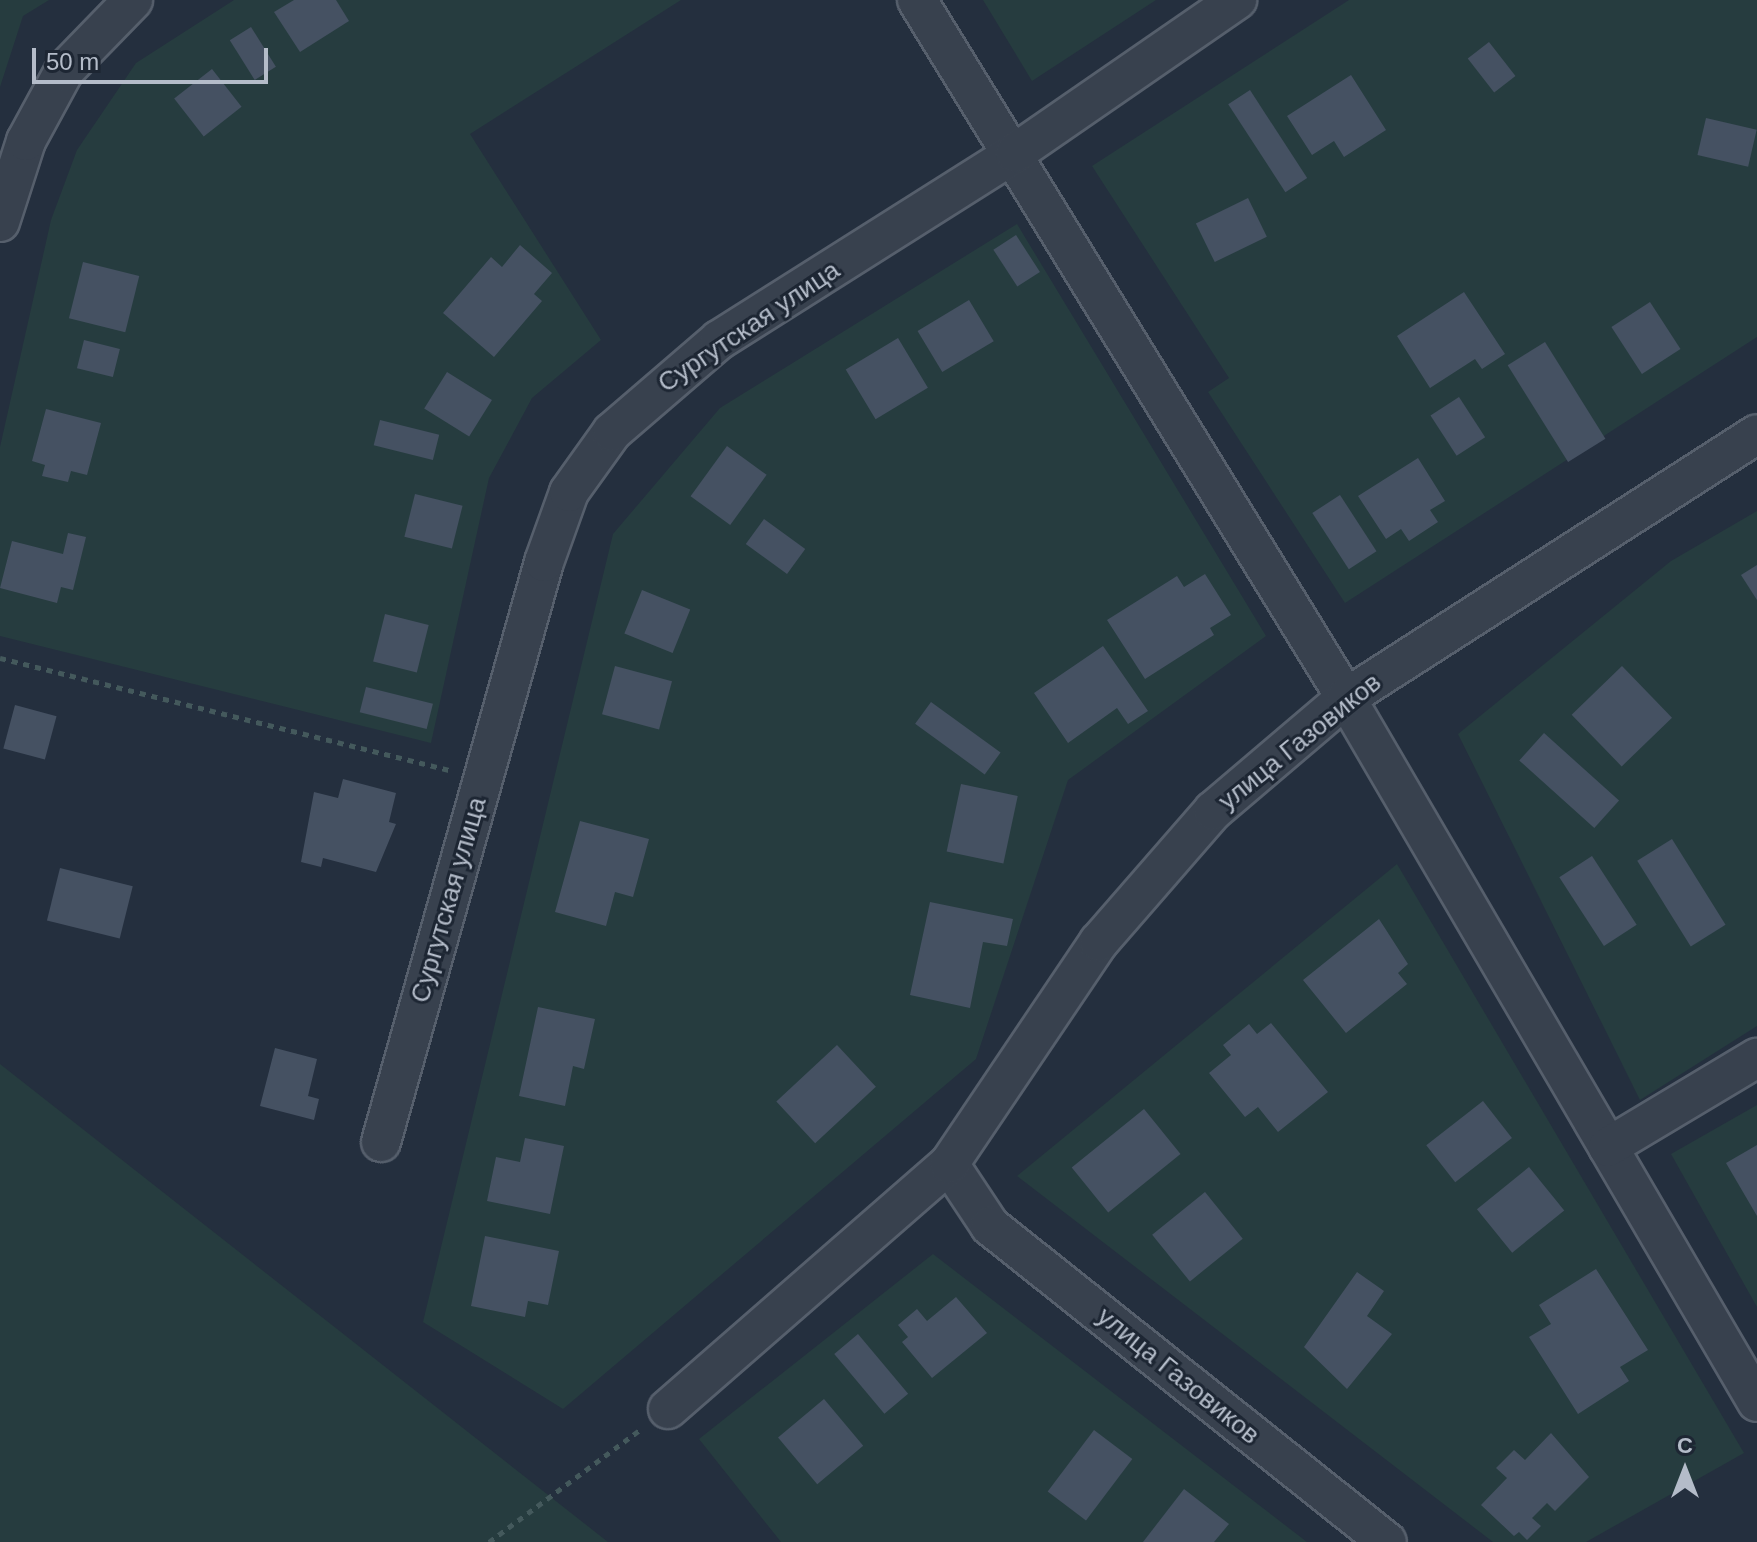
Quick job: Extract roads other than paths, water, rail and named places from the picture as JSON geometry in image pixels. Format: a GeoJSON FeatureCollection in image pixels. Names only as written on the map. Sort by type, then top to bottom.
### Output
{"type":"FeatureCollection","features":[{"type":"Feature","properties":{"kind":"street"},"geometry":{"type":"LineString","coordinates":[[0,222],[26,141],[64,71],[133,0]]}},
{"type":"Feature","properties":{"kind":"street"},"geometry":{"type":"LineString","coordinates":[[917,0],[1015,153],[1346,698],[1757,1402]]}},
{"type":"Feature","properties":{"kind":"street","name":"Сургутская улица"},"geometry":{"type":"LineString","coordinates":[[381,1142],[483,779],[569,492],[612,432],[719,340],[1015,153],[1237,0]]}},
{"type":"Feature","properties":{"kind":"street","name":"улица Газовиков"},"geometry":{"type":"LineString","coordinates":[[668,1409],[949,1164],[1099,942],[1213,811],[1346,698],[1757,434]]}},
{"type":"Feature","properties":{"kind":"street"},"geometry":{"type":"LineString","coordinates":[[1608,1147],[1757,1058]]}},
{"type":"Feature","properties":{"kind":"street","name":"улица Газовиков"},"geometry":{"type":"LineString","coordinates":[[949,1164],[990,1226],[1387,1542]]}}]}
